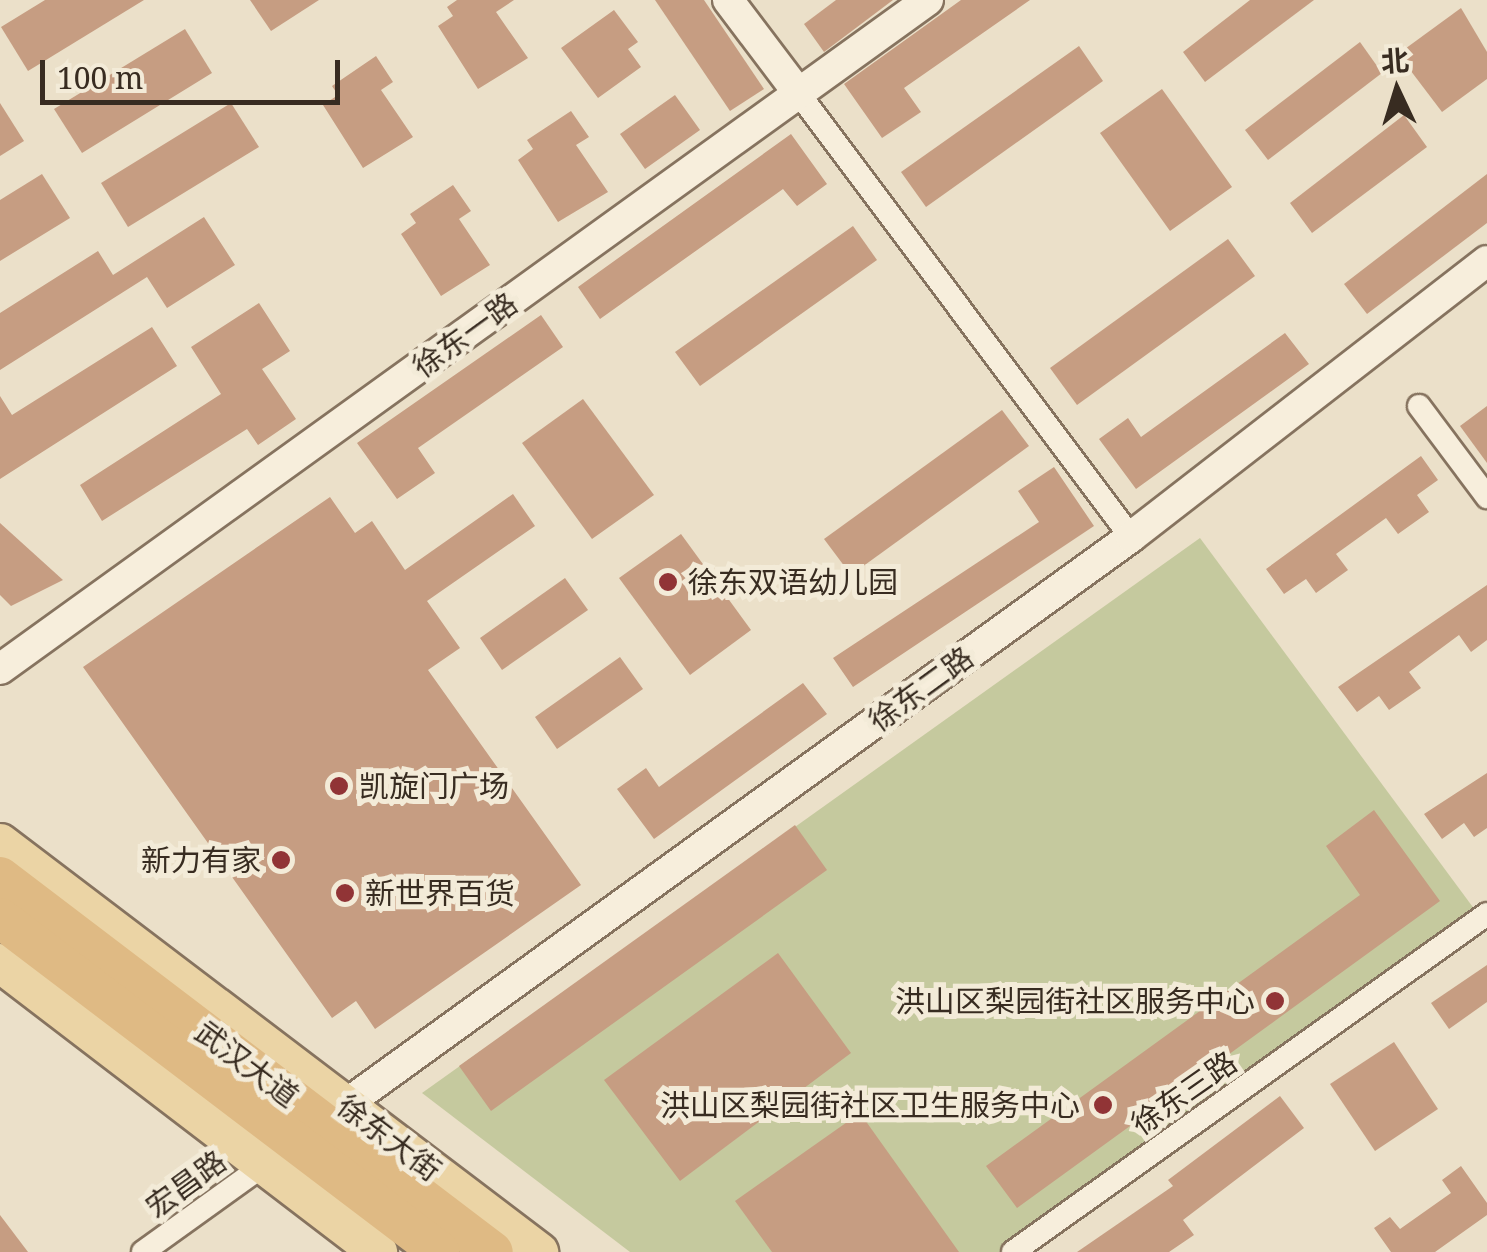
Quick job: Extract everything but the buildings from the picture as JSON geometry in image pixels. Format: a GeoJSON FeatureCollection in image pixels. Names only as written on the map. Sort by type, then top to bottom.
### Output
{"type":"FeatureCollection","features":[{"type":"Feature","properties":{"kind":"highway","name":"武汉大道"},"geometry":{"type":"LineString","coordinates":[[0,877],[493,1252]]}},
{"type":"Feature","properties":{"kind":"highway","name":"武汉大道"},"geometry":{"type":"LineString","coordinates":[[0,918],[440,1252]]}},
{"type":"Feature","properties":{"kind":"main road","name":"徐东大街"},"geometry":{"type":"LineString","coordinates":[[0,843],[540,1252]]}},
{"type":"Feature","properties":{"kind":"main road"},"geometry":{"type":"LineString","coordinates":[[0,963],[378,1252]]}},
{"type":"Feature","properties":{"kind":"street"},"geometry":{"type":"LineString","coordinates":[[728,0],[1131,537]]}},
{"type":"Feature","properties":{"kind":"street","name":"徐东一路"},"geometry":{"type":"LineString","coordinates":[[0,669],[928,0]]}},
{"type":"Feature","properties":{"kind":"street","name":"徐东二路"},"geometry":{"type":"LineString","coordinates":[[346,1105],[1131,537],[1487,261]]}},
{"type":"Feature","properties":{"kind":"street"},"geometry":{"type":"LineString","coordinates":[[1419,406],[1487,497]]}},
{"type":"Feature","properties":{"kind":"street","name":"徐东三路"},"geometry":{"type":"LineString","coordinates":[[1013,1252],[1487,914]]}},
{"type":"Feature","properties":{"kind":"street","name":"宏昌路"},"geometry":{"type":"LineString","coordinates":[[143,1252],[264,1165]]}},
{"type":"Feature","properties":{"kind":"green space"},"geometry":{"type":"Polygon","coordinates":[[[1200,538],[1475,910],[999,1252],[630,1252],[422,1093],[1200,538]]]}},
{"type":"Feature","properties":{"kind":"place","name":"徐东双语幼儿园"},"geometry":{"type":"Point","coordinates":[668,582]}},
{"type":"Feature","properties":{"kind":"place","name":"凯旋门广场"},"geometry":{"type":"Point","coordinates":[339,786]}},
{"type":"Feature","properties":{"kind":"place","name":"新力有家"},"geometry":{"type":"Point","coordinates":[281,860]}},
{"type":"Feature","properties":{"kind":"place","name":"新世界百货"},"geometry":{"type":"Point","coordinates":[345,893]}},
{"type":"Feature","properties":{"kind":"place","name":"洪山区梨园街社区服务中心"},"geometry":{"type":"Point","coordinates":[1275,1001]}},
{"type":"Feature","properties":{"kind":"place","name":"洪山区梨园街社区卫生服务中心"},"geometry":{"type":"Point","coordinates":[1103,1105]}}]}
